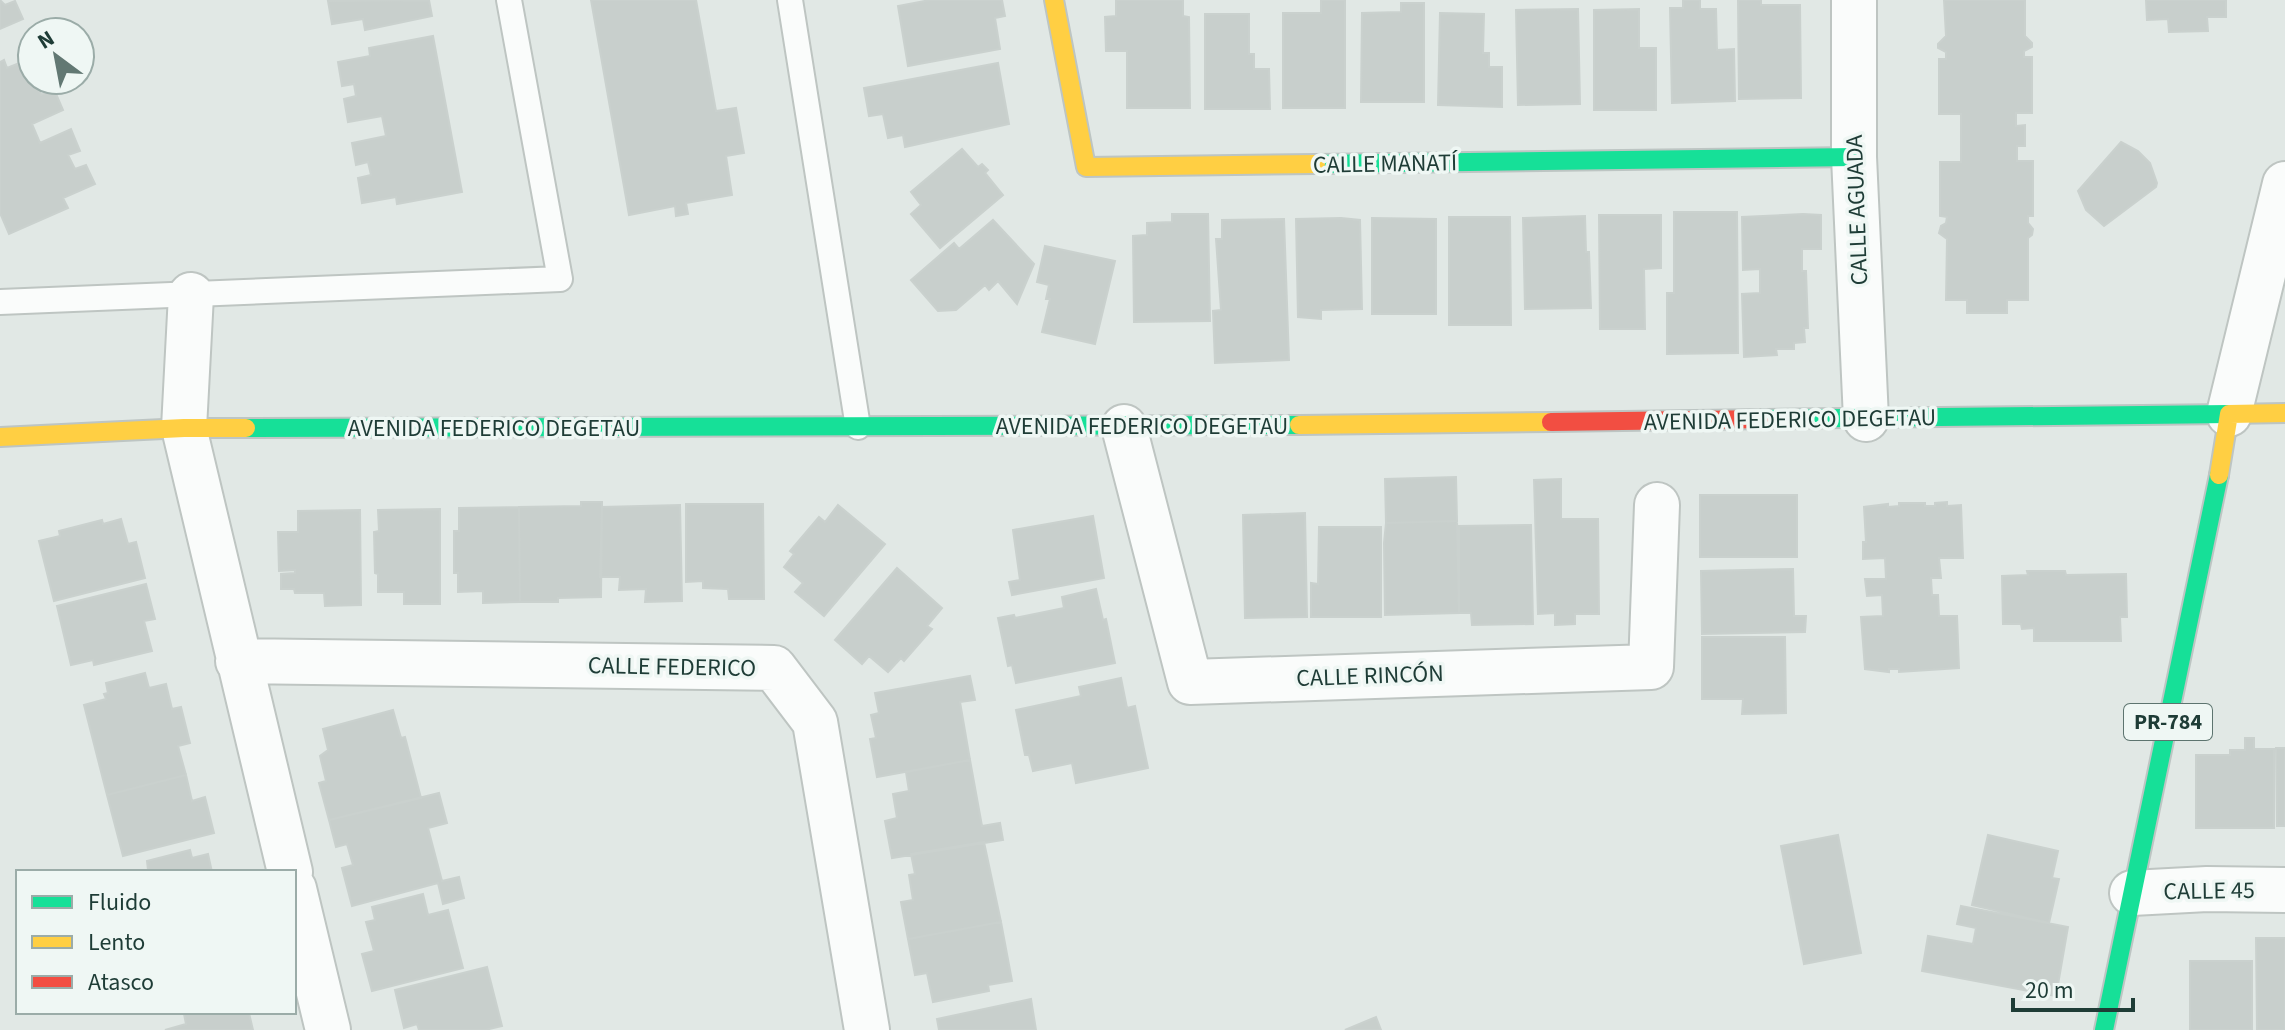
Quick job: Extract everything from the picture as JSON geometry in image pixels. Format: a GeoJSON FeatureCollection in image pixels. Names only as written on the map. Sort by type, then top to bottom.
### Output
{"type":"FeatureCollection","features":[{"type":"Feature","properties":{"kind":"street","name":"CALLE MANATÍ"},"geometry":{"type":"LineString","coordinates":[[1054,0],[1086,167],[1854,157]]}},
{"type":"Feature","properties":{"kind":"street","name":"CALLE AGUADA"},"geometry":{"type":"LineString","coordinates":[[1854,0],[1854,157],[1866,419]]}},
{"type":"Feature","properties":{"kind":"street"},"geometry":{"type":"LineString","coordinates":[[2229,414],[2285,184]]}},
{"type":"Feature","properties":{"kind":"street"},"geometry":{"type":"LineString","coordinates":[[191,295],[184,428],[290,870]]}},
{"type":"Feature","properties":{"kind":"street","name":"AVENIDA FEDERICO DEGETAU"},"geometry":{"type":"LineString","coordinates":[[0,437],[184,428],[1124,427],[2285,413]]}},
{"type":"Feature","properties":{"kind":"street","name":"PR-784"},"geometry":{"type":"LineString","coordinates":[[2104,1030],[2229,414]]}},
{"type":"Feature","properties":{"kind":"street","name":"CALLE RINCÓN"},"geometry":{"type":"LineString","coordinates":[[1124,427],[1190,682],[1651,667],[1657,505]]}},
{"type":"Feature","properties":{"kind":"street","name":"CALLE FEDERICO"},"geometry":{"type":"LineString","coordinates":[[238,661],[774,668],[815,722],[867,1030]]}},
{"type":"Feature","properties":{"kind":"street","name":"CALLE 45"},"geometry":{"type":"LineString","coordinates":[[2132,893],[2207,889],[2285,890]]}},
{"type":"Feature","properties":{"kind":"street"},"geometry":{"type":"LineString","coordinates":[[296,897],[328,1030]]}},
{"type":"Feature","properties":{"kind":"lane"},"geometry":{"type":"LineString","coordinates":[[0,302],[560,279],[509,0]]}},
{"type":"Feature","properties":{"kind":"lane"},"geometry":{"type":"LineString","coordinates":[[790,0],[858,427]]}},
{"type":"Feature","properties":{"kind":"building"},"geometry":{"type":"Polygon","coordinates":[[[0,0],[5,5],[15,1],[22,16],[16,16],[16,22],[0,29],[0,0]]]}},
{"type":"Feature","properties":{"kind":"building"},"geometry":{"type":"Polygon","coordinates":[[[429,0],[432,16],[365,30],[363,19],[332,24],[328,1],[429,0]]]}},
{"type":"Feature","properties":{"kind":"building"},"geometry":{"type":"Polygon","coordinates":[[[591,0],[696,0],[716,111],[736,108],[744,153],[726,156],[732,195],[686,203],[688,214],[676,216],[675,206],[629,215],[591,0]]]}},
{"type":"Feature","properties":{"kind":"building"},"geometry":{"type":"Polygon","coordinates":[[[930,0],[1002,0],[1005,16],[995,18],[1000,49],[908,66],[898,6],[930,0]]]}},
{"type":"Feature","properties":{"kind":"building"},"geometry":{"type":"Polygon","coordinates":[[[1116,0],[1183,0],[1183,16],[1189,17],[1190,108],[1127,108],[1127,51],[1106,51],[1105,17],[1116,16],[1116,0]]]}},
{"type":"Feature","properties":{"kind":"building"},"geometry":{"type":"Polygon","coordinates":[[[1321,0],[1345,0],[1345,108],[1283,108],[1283,13],[1321,13],[1321,0]]]}},
{"type":"Feature","properties":{"kind":"building"},"geometry":{"type":"Polygon","coordinates":[[[1683,0],[1700,0],[1700,9],[1716,9],[1717,50],[1734,49],[1735,101],[1672,103],[1670,8],[1683,8],[1683,0]]]}},
{"type":"Feature","properties":{"kind":"building"},"geometry":{"type":"Polygon","coordinates":[[[1738,0],[1761,0],[1761,5],[1800,5],[1801,98],[1739,99],[1738,0]]]}},
{"type":"Feature","properties":{"kind":"building"},"geometry":{"type":"Polygon","coordinates":[[[1944,0],[2025,0],[2025,36],[2032,47],[2024,51],[2024,57],[2032,57],[2032,113],[2016,113],[2016,126],[2025,125],[2025,146],[2017,146],[2017,161],[2033,161],[2033,216],[2028,216],[2028,223],[2033,229],[2028,238],[2028,300],[2007,300],[2007,313],[1967,313],[1967,300],[1946,300],[1947,239],[1939,233],[1947,217],[1940,216],[1940,162],[1961,162],[1961,114],[1939,114],[1939,59],[1946,59],[1946,52],[1938,48],[1946,36],[1944,0]]]}},
{"type":"Feature","properties":{"kind":"building"},"geometry":{"type":"Polygon","coordinates":[[[2146,0],[2226,0],[2226,17],[2207,17],[2208,31],[2169,32],[2168,19],[2147,20],[2146,0]]]}},
{"type":"Feature","properties":{"kind":"building"},"geometry":{"type":"Polygon","coordinates":[[[1401,3],[1424,3],[1424,102],[1361,102],[1362,13],[1401,12],[1401,3]]]}},
{"type":"Feature","properties":{"kind":"building"},"geometry":{"type":"Polygon","coordinates":[[[1578,9],[1580,104],[1518,105],[1516,10],[1578,9]]]}},
{"type":"Feature","properties":{"kind":"building"},"geometry":{"type":"Polygon","coordinates":[[[1639,9],[1639,48],[1656,48],[1656,110],[1594,110],[1594,10],[1639,9]]]}},
{"type":"Feature","properties":{"kind":"building"},"geometry":{"type":"Polygon","coordinates":[[[1440,13],[1484,14],[1483,53],[1489,53],[1489,67],[1502,67],[1502,107],[1438,105],[1440,13]]]}},
{"type":"Feature","properties":{"kind":"building"},"geometry":{"type":"Polygon","coordinates":[[[1205,14],[1249,14],[1249,54],[1254,54],[1254,69],[1269,69],[1270,109],[1205,109],[1205,14]]]}},
{"type":"Feature","properties":{"kind":"building"},"geometry":{"type":"Polygon","coordinates":[[[433,36],[462,192],[397,204],[396,197],[362,203],[358,178],[371,175],[368,162],[356,165],[352,143],[386,136],[382,116],[348,122],[344,99],[356,96],[354,84],[342,86],[338,62],[370,56],[369,48],[433,36]]]}},
{"type":"Feature","properties":{"kind":"building"},"geometry":{"type":"Polygon","coordinates":[[[4,60],[7,68],[16,64],[16,96],[57,96],[63,110],[32,124],[40,143],[71,129],[80,151],[68,155],[75,169],[86,165],[95,184],[63,198],[68,208],[9,234],[0,213],[0,62],[4,60]]]}},
{"type":"Feature","properties":{"kind":"building"},"geometry":{"type":"Polygon","coordinates":[[[998,63],[1009,124],[905,147],[903,135],[888,138],[883,114],[869,116],[864,88],[998,63]]]}},
{"type":"Feature","properties":{"kind":"building"},"geometry":{"type":"Polygon","coordinates":[[[2121,142],[2138,151],[2150,163],[2157,183],[2156,187],[2104,226],[2086,210],[2078,191],[2121,142]]]}},
{"type":"Feature","properties":{"kind":"building"},"geometry":{"type":"Polygon","coordinates":[[[962,149],[978,167],[982,164],[988,170],[985,173],[1003,195],[940,248],[911,214],[921,205],[911,192],[962,149]]]}},
{"type":"Feature","properties":{"kind":"building"},"geometry":{"type":"Polygon","coordinates":[[[1674,212],[1737,212],[1738,353],[1667,354],[1667,293],[1674,293],[1674,212]]]}},
{"type":"Feature","properties":{"kind":"building"},"geometry":{"type":"Polygon","coordinates":[[[1172,214],[1208,214],[1210,321],[1134,322],[1133,236],[1147,235],[1147,223],[1172,222],[1172,214]]]}},
{"type":"Feature","properties":{"kind":"building"},"geometry":{"type":"Polygon","coordinates":[[[1599,215],[1661,215],[1661,268],[1644,269],[1645,329],[1600,329],[1599,215]]]}},
{"type":"Feature","properties":{"kind":"building"},"geometry":{"type":"Polygon","coordinates":[[[1821,215],[1821,249],[1802,249],[1808,328],[1804,328],[1805,342],[1794,343],[1794,349],[1776,349],[1777,355],[1744,357],[1742,294],[1760,293],[1760,269],[1743,270],[1742,217],[1821,215]]]}},
{"type":"Feature","properties":{"kind":"building"},"geometry":{"type":"Polygon","coordinates":[[[1585,216],[1591,308],[1525,309],[1523,218],[1585,216]]]}},
{"type":"Feature","properties":{"kind":"building"},"geometry":{"type":"Polygon","coordinates":[[[1449,217],[1510,217],[1511,325],[1449,325],[1449,217]]]}},
{"type":"Feature","properties":{"kind":"building"},"geometry":{"type":"Polygon","coordinates":[[[1372,218],[1436,219],[1436,314],[1372,314],[1372,218]]]}},
{"type":"Feature","properties":{"kind":"building"},"geometry":{"type":"Polygon","coordinates":[[[1284,219],[1289,360],[1215,363],[1213,311],[1221,310],[1216,239],[1222,239],[1222,220],[1284,219]]]}},
{"type":"Feature","properties":{"kind":"building"},"geometry":{"type":"Polygon","coordinates":[[[1296,219],[1360,220],[1362,309],[1321,310],[1321,319],[1298,317],[1296,219]]]}},
{"type":"Feature","properties":{"kind":"building"},"geometry":{"type":"Polygon","coordinates":[[[993,220],[1034,264],[1017,304],[998,281],[989,290],[985,285],[956,310],[938,311],[911,280],[954,243],[959,249],[993,220]]]}},
{"type":"Feature","properties":{"kind":"building"},"geometry":{"type":"Polygon","coordinates":[[[1045,246],[1115,261],[1095,344],[1042,332],[1050,299],[1046,299],[1049,285],[1037,282],[1045,246]]]}},
{"type":"Feature","properties":{"kind":"building"},"geometry":{"type":"Polygon","coordinates":[[[1456,477],[1457,521],[1386,523],[1385,479],[1456,477]]]}},
{"type":"Feature","properties":{"kind":"building"},"geometry":{"type":"Polygon","coordinates":[[[1561,479],[1561,519],[1598,519],[1599,614],[1575,614],[1575,624],[1555,625],[1555,613],[1538,614],[1534,480],[1561,479]]]}},
{"type":"Feature","properties":{"kind":"building"},"geometry":{"type":"Polygon","coordinates":[[[1700,495],[1797,495],[1797,557],[1700,557],[1700,495]]]}},
{"type":"Feature","properties":{"kind":"building"},"geometry":{"type":"Polygon","coordinates":[[[581,502],[602,502],[601,597],[520,602],[519,507],[581,506],[581,502]]]}},
{"type":"Feature","properties":{"kind":"building"},"geometry":{"type":"Polygon","coordinates":[[[1947,502],[1947,506],[1961,505],[1963,558],[1939,558],[1941,578],[1931,578],[1932,595],[1938,595],[1939,616],[1957,616],[1959,668],[1899,672],[1899,669],[1889,669],[1889,672],[1865,669],[1861,617],[1883,616],[1882,595],[1867,596],[1865,579],[1886,579],[1885,558],[1863,559],[1863,542],[1866,542],[1864,507],[1899,506],[1899,503],[1935,506],[1935,503],[1947,502]]]}},
{"type":"Feature","properties":{"kind":"building"},"geometry":{"type":"Polygon","coordinates":[[[686,504],[763,504],[764,599],[729,599],[728,589],[703,588],[703,581],[686,582],[686,504]]]}},
{"type":"Feature","properties":{"kind":"building"},"geometry":{"type":"Polygon","coordinates":[[[680,505],[682,601],[645,602],[646,589],[619,590],[620,577],[600,577],[602,507],[680,505]]]}},
{"type":"Feature","properties":{"kind":"building"},"geometry":{"type":"Polygon","coordinates":[[[838,505],[885,544],[824,616],[795,592],[803,583],[784,567],[794,554],[790,551],[819,517],[825,522],[838,505]]]}},
{"type":"Feature","properties":{"kind":"building"},"geometry":{"type":"Polygon","coordinates":[[[519,507],[520,602],[483,603],[483,591],[458,592],[458,573],[454,573],[454,531],[459,531],[459,508],[519,507]]]}},
{"type":"Feature","properties":{"kind":"building"},"geometry":{"type":"Polygon","coordinates":[[[440,509],[440,604],[404,604],[404,592],[378,592],[374,532],[379,531],[378,510],[440,509]]]}},
{"type":"Feature","properties":{"kind":"building"},"geometry":{"type":"Polygon","coordinates":[[[360,510],[361,605],[325,606],[324,593],[295,593],[294,589],[281,589],[281,574],[295,573],[295,570],[279,571],[278,532],[298,532],[298,511],[360,510]]]}},
{"type":"Feature","properties":{"kind":"building"},"geometry":{"type":"Polygon","coordinates":[[[1305,513],[1307,617],[1245,618],[1243,515],[1305,513]]]}},
{"type":"Feature","properties":{"kind":"building"},"geometry":{"type":"Polygon","coordinates":[[[1093,516],[1104,578],[1012,595],[1009,582],[1020,580],[1013,530],[1093,516]]]}},
{"type":"Feature","properties":{"kind":"building"},"geometry":{"type":"Polygon","coordinates":[[[121,519],[128,544],[136,542],[145,578],[54,601],[39,541],[60,536],[59,531],[102,520],[103,524],[121,519]]]}},
{"type":"Feature","properties":{"kind":"building"},"geometry":{"type":"Polygon","coordinates":[[[1457,521],[1459,613],[1385,615],[1386,523],[1457,521]]]}},
{"type":"Feature","properties":{"kind":"building"},"geometry":{"type":"Polygon","coordinates":[[[1531,525],[1533,624],[1472,625],[1471,613],[1459,613],[1459,526],[1531,525]]]}},
{"type":"Feature","properties":{"kind":"building"},"geometry":{"type":"Polygon","coordinates":[[[1319,527],[1381,527],[1381,617],[1311,617],[1311,583],[1318,584],[1319,527]]]}},
{"type":"Feature","properties":{"kind":"building"},"geometry":{"type":"Polygon","coordinates":[[[897,568],[942,608],[927,626],[932,629],[904,661],[901,658],[888,672],[869,656],[862,664],[835,640],[897,568]]]}},
{"type":"Feature","properties":{"kind":"building"},"geometry":{"type":"Polygon","coordinates":[[[1793,569],[1794,616],[1806,616],[1805,632],[1702,634],[1701,571],[1793,569]]]}},
{"type":"Feature","properties":{"kind":"building"},"geometry":{"type":"Polygon","coordinates":[[[2027,571],[2065,571],[2066,575],[2126,574],[2127,617],[2120,617],[2121,641],[2034,641],[2034,628],[2022,629],[2021,624],[2003,624],[2002,576],[2028,575],[2027,571]]]}},
{"type":"Feature","properties":{"kind":"building"},"geometry":{"type":"Polygon","coordinates":[[[146,584],[155,619],[144,621],[152,651],[94,665],[93,660],[71,665],[57,606],[146,584]]]}},
{"type":"Feature","properties":{"kind":"building"},"geometry":{"type":"Polygon","coordinates":[[[1096,589],[1115,663],[1016,683],[1012,665],[1008,666],[998,618],[1014,615],[1015,618],[1064,608],[1062,597],[1096,589]]]}},
{"type":"Feature","properties":{"kind":"building"},"geometry":{"type":"Polygon","coordinates":[[[1702,637],[1785,637],[1786,713],[1742,714],[1743,699],[1702,699],[1702,637]]]}},
{"type":"Feature","properties":{"kind":"building"},"geometry":{"type":"Polygon","coordinates":[[[145,673],[149,688],[166,684],[172,709],[181,707],[190,743],[178,746],[186,775],[107,795],[84,705],[106,699],[106,683],[145,673]]]}},
{"type":"Feature","properties":{"kind":"building"},"geometry":{"type":"Polygon","coordinates":[[[970,676],[975,700],[960,702],[970,760],[877,777],[870,739],[876,738],[871,715],[879,713],[875,693],[970,676]]]}},
{"type":"Feature","properties":{"kind":"building"},"geometry":{"type":"Polygon","coordinates":[[[1121,678],[1127,708],[1135,706],[1148,768],[1076,783],[1072,763],[1033,771],[1029,755],[1025,755],[1016,710],[1081,696],[1079,687],[1121,678]]]}},
{"type":"Feature","properties":{"kind":"building"},"geometry":{"type":"Polygon","coordinates":[[[393,710],[401,738],[405,737],[421,798],[329,820],[319,783],[326,781],[320,756],[328,750],[323,729],[393,710]]]}},
{"type":"Feature","properties":{"kind":"building"},"geometry":{"type":"Polygon","coordinates":[[[2245,738],[2254,738],[2254,749],[2274,749],[2274,828],[2196,828],[2196,755],[2230,755],[2230,750],[2245,750],[2245,738]]]}},
{"type":"Feature","properties":{"kind":"building"},"geometry":{"type":"Polygon","coordinates":[[[2276,748],[2285,748],[2285,826],[2277,826],[2276,748]]]}},
{"type":"Feature","properties":{"kind":"building"},"geometry":{"type":"Polygon","coordinates":[[[970,760],[982,826],[1000,823],[1003,840],[892,858],[885,821],[897,818],[893,794],[909,791],[906,772],[970,760]]]}},
{"type":"Feature","properties":{"kind":"building"},"geometry":{"type":"Polygon","coordinates":[[[186,775],[192,801],[205,797],[214,833],[123,856],[107,795],[186,775]]]}},
{"type":"Feature","properties":{"kind":"building"},"geometry":{"type":"Polygon","coordinates":[[[439,793],[447,823],[428,828],[442,881],[459,877],[464,898],[443,904],[438,883],[352,906],[342,868],[353,865],[347,844],[336,847],[329,820],[439,793]]]}},
{"type":"Feature","properties":{"kind":"building"},"geometry":{"type":"Polygon","coordinates":[[[1838,835],[1861,953],[1804,964],[1781,846],[1838,835]]]}},
{"type":"Feature","properties":{"kind":"building"},"geometry":{"type":"Polygon","coordinates":[[[1988,835],[2058,851],[2052,878],[2059,879],[2049,923],[1972,905],[1988,835]]]}},
{"type":"Feature","properties":{"kind":"building"},"geometry":{"type":"Polygon","coordinates":[[[984,842],[1001,922],[908,939],[901,902],[913,900],[909,875],[915,874],[911,854],[984,842]]]}},
{"type":"Feature","properties":{"kind":"building"},"geometry":{"type":"Polygon","coordinates":[[[190,850],[192,858],[208,854],[212,870],[148,870],[147,861],[190,850]]]}},
{"type":"Feature","properties":{"kind":"building"},"geometry":{"type":"Polygon","coordinates":[[[423,894],[428,915],[448,910],[463,968],[372,991],[362,954],[374,951],[366,922],[375,920],[372,907],[423,894]]]}},
{"type":"Feature","properties":{"kind":"building"},"geometry":{"type":"Polygon","coordinates":[[[1961,906],[2068,927],[2056,996],[1922,971],[1928,936],[1973,944],[1976,928],[1957,924],[1961,906]]]}},
{"type":"Feature","properties":{"kind":"building"},"geometry":{"type":"Polygon","coordinates":[[[1001,922],[1012,981],[988,985],[989,991],[933,1002],[927,973],[915,975],[908,939],[1001,922]]]}},
{"type":"Feature","properties":{"kind":"building"},"geometry":{"type":"Polygon","coordinates":[[[2256,938],[2285,938],[2285,1030],[2257,1030],[2256,938]]]}},
{"type":"Feature","properties":{"kind":"building"},"geometry":{"type":"Polygon","coordinates":[[[2190,961],[2252,961],[2252,1030],[2190,1030],[2190,961]]]}},
{"type":"Feature","properties":{"kind":"building"},"geometry":{"type":"Polygon","coordinates":[[[487,967],[502,1026],[485,1030],[419,1030],[417,1024],[404,1028],[395,990],[487,967]]]}},
{"type":"Feature","properties":{"kind":"building"},"geometry":{"type":"Polygon","coordinates":[[[1031,999],[1036,1030],[939,1030],[937,1019],[1031,999]]]}},
{"type":"Feature","properties":{"kind":"building"},"geometry":{"type":"Polygon","coordinates":[[[184,1014],[249,1014],[253,1030],[165,1030],[186,1024],[184,1014]]]}},
{"type":"Feature","properties":{"kind":"building"},"geometry":{"type":"Polygon","coordinates":[[[1376,1017],[1381,1030],[1345,1030],[1376,1017]]]}},
{"type":"Feature","properties":{"kind":"traffic: fast"},"geometry":{"type":"LineString","coordinates":[[1316,164],[1854,157]]}},
{"type":"Feature","properties":{"kind":"traffic: fast"},"geometry":{"type":"LineString","coordinates":[[1766,419],[2229,414]]}},
{"type":"Feature","properties":{"kind":"traffic: fast"},"geometry":{"type":"LineString","coordinates":[[246,428],[1299,425]]}},
{"type":"Feature","properties":{"kind":"traffic: fast"},"geometry":{"type":"LineString","coordinates":[[2104,1030],[2219,475]]}},
{"type":"Feature","properties":{"kind":"traffic: slow"},"geometry":{"type":"LineString","coordinates":[[1054,0],[1086,167],[1316,164]]}},
{"type":"Feature","properties":{"kind":"traffic: slow"},"geometry":{"type":"LineString","coordinates":[[2219,475],[2229,414],[2285,413]]}},
{"type":"Feature","properties":{"kind":"traffic: slow"},"geometry":{"type":"LineString","coordinates":[[1299,425],[1551,422]]}},
{"type":"Feature","properties":{"kind":"traffic: slow"},"geometry":{"type":"LineString","coordinates":[[0,437],[246,428]]}},
{"type":"Feature","properties":{"kind":"traffic: jam"},"geometry":{"type":"LineString","coordinates":[[1551,422],[1766,419]]}}]}
